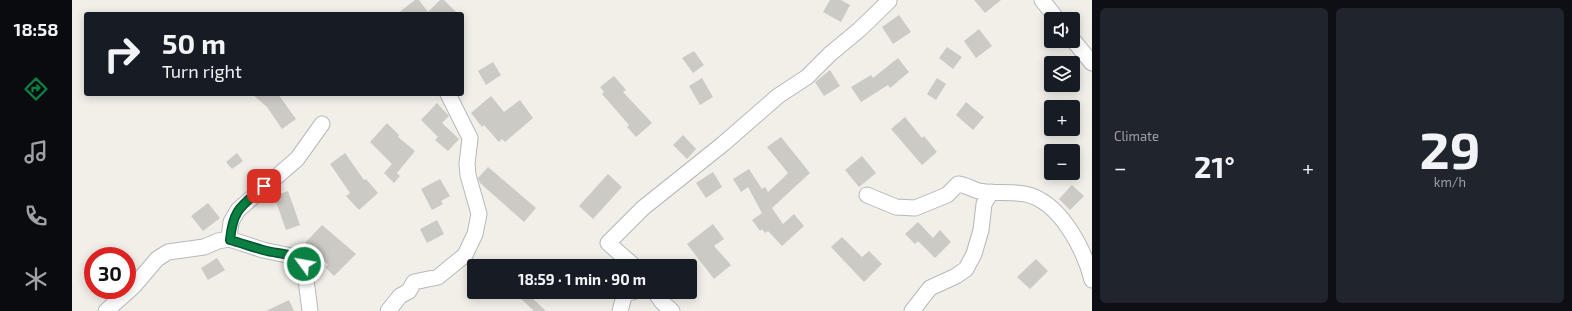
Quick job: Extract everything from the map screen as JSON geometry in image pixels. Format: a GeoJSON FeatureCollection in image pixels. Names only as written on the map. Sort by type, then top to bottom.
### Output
{"type":"FeatureCollection","features":[{"type":"Feature","properties":{"kind":"street"},"geometry":{"type":"LineString","coordinates":[[626,259],[608,243],[643,208],[723,144],[778,96],[807,77],[830,54],[859,30],[889,0]]}},
{"type":"Feature","properties":{"kind":"street"},"geometry":{"type":"LineString","coordinates":[[1042,0],[1051,12]]}},
{"type":"Feature","properties":{"kind":"street"},"geometry":{"type":"LineString","coordinates":[[1080,48],[1092,63]]}},
{"type":"Feature","properties":{"kind":"street"},"geometry":{"type":"LineString","coordinates":[[388,311],[400,296],[409,291],[414,282],[438,277],[465,255],[475,234],[479,214],[468,175],[467,164],[470,138],[449,96]]}},
{"type":"Feature","properties":{"kind":"street"},"geometry":{"type":"LineString","coordinates":[[230,240],[231,222],[238,210],[297,159],[322,124]]}},
{"type":"Feature","properties":{"kind":"street"},"geometry":{"type":"LineString","coordinates":[[867,195],[896,208],[915,208],[947,194],[958,184],[968,186],[978,191],[1025,194],[1038,198],[1054,210],[1068,227],[1088,266],[1092,280]]}},
{"type":"Feature","properties":{"kind":"street"},"geometry":{"type":"LineString","coordinates":[[912,311],[930,288],[956,276],[966,269],[974,254],[981,230],[984,204],[990,192]]}},
{"type":"Feature","properties":{"kind":"street"},"geometry":{"type":"LineString","coordinates":[[106,311],[134,286],[157,259],[168,252],[204,247],[218,241],[230,240],[263,250],[296,257],[304,264],[310,311]]}},
{"type":"Feature","properties":{"kind":"street"},"geometry":{"type":"LineString","coordinates":[[620,311],[624,299]]}},
{"type":"Feature","properties":{"kind":"street"},"geometry":{"type":"LineString","coordinates":[[660,299],[672,311]]}},
{"type":"Feature","properties":{"kind":"building"},"geometry":{"type":"Polygon","coordinates":[[[415,0],[419,0],[428,12],[400,12],[415,0]]]}},
{"type":"Feature","properties":{"kind":"building"},"geometry":{"type":"Polygon","coordinates":[[[440,0],[444,0],[456,12],[428,12],[440,0]]]}},
{"type":"Feature","properties":{"kind":"building"},"geometry":{"type":"Polygon","coordinates":[[[830,0],[841,0],[850,5],[841,22],[823,12],[830,0]]]}},
{"type":"Feature","properties":{"kind":"building"},"geometry":{"type":"Polygon","coordinates":[[[974,0],[1001,0],[985,13],[974,0]]]}},
{"type":"Feature","properties":{"kind":"building"},"geometry":{"type":"Polygon","coordinates":[[[899,15],[911,32],[893,44],[882,27],[899,15]]]}},
{"type":"Feature","properties":{"kind":"building"},"geometry":{"type":"Polygon","coordinates":[[[979,29],[992,46],[976,58],[964,41],[979,29]]]}},
{"type":"Feature","properties":{"kind":"building"},"geometry":{"type":"Polygon","coordinates":[[[947,47],[962,57],[953,69],[939,58],[947,47]]]}},
{"type":"Feature","properties":{"kind":"building"},"geometry":{"type":"Polygon","coordinates":[[[694,51],[704,65],[693,73],[682,58],[694,51]]]}},
{"type":"Feature","properties":{"kind":"building"},"geometry":{"type":"Polygon","coordinates":[[[898,58],[909,72],[890,88],[888,85],[861,102],[851,87],[871,75],[873,78],[898,58]]]}},
{"type":"Feature","properties":{"kind":"building"},"geometry":{"type":"Polygon","coordinates":[[[493,62],[501,75],[486,85],[478,71],[493,62]]]}},
{"type":"Feature","properties":{"kind":"building"},"geometry":{"type":"Polygon","coordinates":[[[830,70],[840,86],[824,96],[815,82],[830,70]]]}},
{"type":"Feature","properties":{"kind":"building"},"geometry":{"type":"Polygon","coordinates":[[[614,76],[626,90],[623,92],[652,123],[636,137],[627,127],[629,125],[602,94],[604,92],[600,87],[614,76]]]}},
{"type":"Feature","properties":{"kind":"building"},"geometry":{"type":"Polygon","coordinates":[[[702,78],[713,97],[700,105],[689,86],[702,78]]]}},
{"type":"Feature","properties":{"kind":"building"},"geometry":{"type":"Polygon","coordinates":[[[937,78],[946,84],[936,100],[927,94],[937,78]]]}},
{"type":"Feature","properties":{"kind":"building"},"geometry":{"type":"Polygon","coordinates":[[[254,96],[279,96],[296,119],[282,129],[267,107],[254,96]]]}},
{"type":"Feature","properties":{"kind":"building"},"geometry":{"type":"Polygon","coordinates":[[[491,96],[504,112],[520,100],[533,118],[505,142],[502,139],[499,142],[484,125],[482,127],[471,113],[491,96]]]}},
{"type":"Feature","properties":{"kind":"building"},"geometry":{"type":"Polygon","coordinates":[[[966,102],[984,117],[973,130],[956,115],[966,102]]]}},
{"type":"Feature","properties":{"kind":"building"},"geometry":{"type":"Polygon","coordinates":[[[437,103],[449,116],[442,123],[459,139],[448,151],[435,140],[438,137],[421,120],[437,103]]]}},
{"type":"Feature","properties":{"kind":"building"},"geometry":{"type":"Polygon","coordinates":[[[905,117],[922,138],[924,136],[937,152],[922,165],[891,129],[905,117]]]}},
{"type":"Feature","properties":{"kind":"building"},"geometry":{"type":"Polygon","coordinates":[[[387,123],[399,135],[398,137],[415,151],[397,173],[400,176],[394,183],[384,173],[392,164],[370,142],[387,123]]]}},
{"type":"Feature","properties":{"kind":"building"},"geometry":{"type":"Polygon","coordinates":[[[683,135],[696,149],[687,159],[673,145],[683,135]]]}},
{"type":"Feature","properties":{"kind":"building"},"geometry":{"type":"Polygon","coordinates":[[[781,137],[810,173],[772,208],[783,224],[794,214],[804,226],[782,246],[768,231],[765,233],[762,229],[760,231],[752,220],[762,213],[748,187],[741,192],[733,179],[749,169],[762,189],[765,187],[768,192],[788,173],[767,147],[781,137]]]}},
{"type":"Feature","properties":{"kind":"building"},"geometry":{"type":"Polygon","coordinates":[[[237,153],[243,161],[232,169],[226,162],[237,153]]]}},
{"type":"Feature","properties":{"kind":"building"},"geometry":{"type":"Polygon","coordinates":[[[345,153],[364,180],[366,179],[378,193],[359,210],[346,196],[350,193],[330,164],[345,153]]]}},
{"type":"Feature","properties":{"kind":"building"},"geometry":{"type":"Polygon","coordinates":[[[862,156],[876,173],[859,187],[845,170],[862,156]]]}},
{"type":"Feature","properties":{"kind":"building"},"geometry":{"type":"Polygon","coordinates":[[[488,167],[536,208],[524,222],[480,183],[478,178],[488,167]]]}},
{"type":"Feature","properties":{"kind":"building"},"geometry":{"type":"Polygon","coordinates":[[[713,172],[722,187],[706,198],[696,183],[713,172]]]}},
{"type":"Feature","properties":{"kind":"building"},"geometry":{"type":"Polygon","coordinates":[[[608,174],[622,187],[593,219],[579,206],[608,174]]]}},
{"type":"Feature","properties":{"kind":"building"},"geometry":{"type":"Polygon","coordinates":[[[440,179],[450,196],[441,201],[443,204],[432,210],[421,189],[440,179]]]}},
{"type":"Feature","properties":{"kind":"building"},"geometry":{"type":"Polygon","coordinates":[[[1072,185],[1084,196],[1070,210],[1059,199],[1072,185]]]}},
{"type":"Feature","properties":{"kind":"building"},"geometry":{"type":"Polygon","coordinates":[[[288,191],[300,225],[286,230],[274,196],[288,191]]]}},
{"type":"Feature","properties":{"kind":"building"},"geometry":{"type":"Polygon","coordinates":[[[208,203],[220,218],[203,231],[191,216],[208,203]]]}},
{"type":"Feature","properties":{"kind":"building"},"geometry":{"type":"Polygon","coordinates":[[[437,220],[444,234],[427,243],[420,229],[437,220]]]}},
{"type":"Feature","properties":{"kind":"building"},"geometry":{"type":"Polygon","coordinates":[[[918,222],[933,238],[940,230],[951,242],[935,258],[918,241],[915,244],[905,234],[918,222]]]}},
{"type":"Feature","properties":{"kind":"building"},"geometry":{"type":"Polygon","coordinates":[[[713,224],[724,239],[714,246],[731,265],[714,279],[687,244],[713,224]]]}},
{"type":"Feature","properties":{"kind":"building"},"geometry":{"type":"Polygon","coordinates":[[[322,225],[356,254],[334,276],[325,267],[328,265],[305,243],[322,225]]]}},
{"type":"Feature","properties":{"kind":"building"},"geometry":{"type":"Polygon","coordinates":[[[842,237],[862,257],[869,251],[882,264],[864,282],[831,247],[842,237]]]}},
{"type":"Feature","properties":{"kind":"building"},"geometry":{"type":"Polygon","coordinates":[[[217,258],[225,270],[208,280],[201,268],[217,258]]]}},
{"type":"Feature","properties":{"kind":"building"},"geometry":{"type":"Polygon","coordinates":[[[1036,259],[1048,271],[1030,289],[1017,277],[1036,259]]]}},
{"type":"Feature","properties":{"kind":"building"},"geometry":{"type":"Polygon","coordinates":[[[521,299],[533,299],[546,311],[534,311],[521,299]]]}},
{"type":"Feature","properties":{"kind":"building"},"geometry":{"type":"Polygon","coordinates":[[[289,300],[294,311],[266,311],[289,300]]]}},
{"type":"Feature","properties":{"kind":"route"},"geometry":{"type":"LineString","coordinates":[[264,186],[238,210],[231,222],[230,240],[263,250],[291,255],[296,257],[304,264]]}}]}
